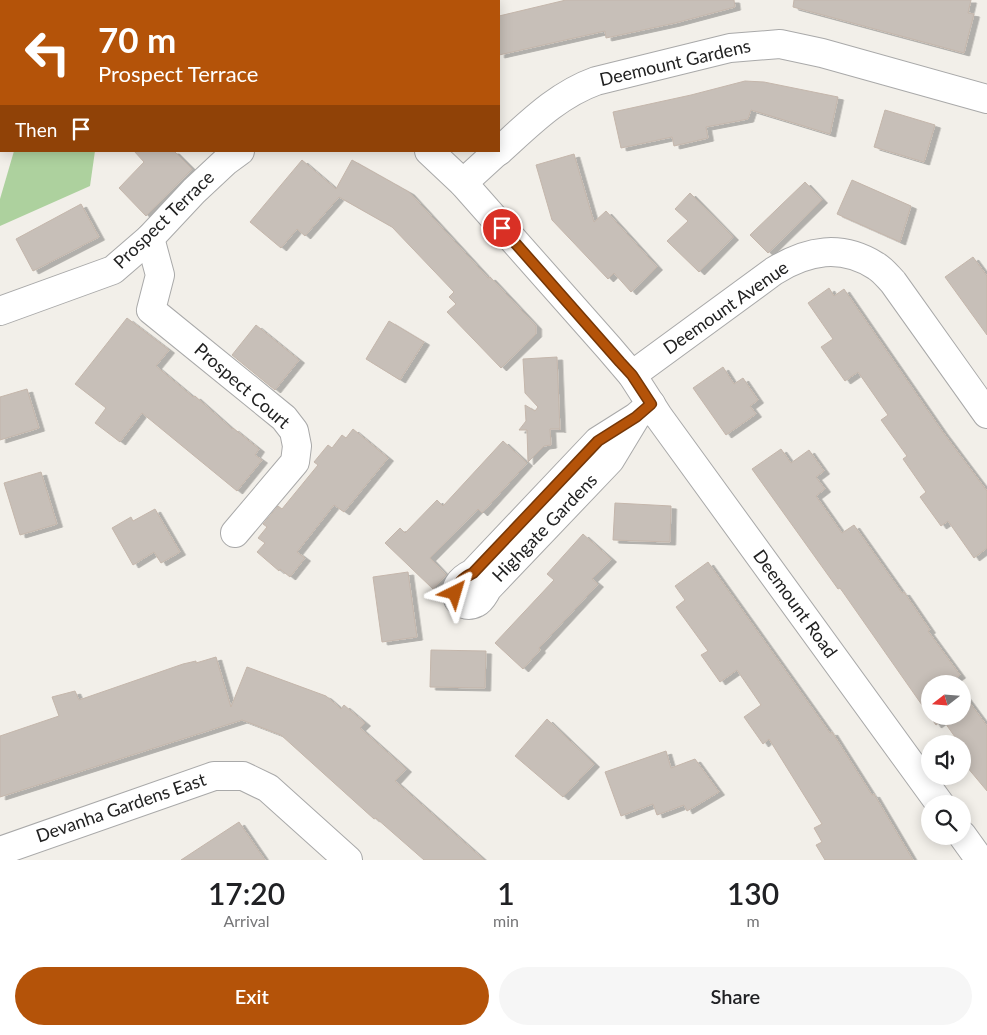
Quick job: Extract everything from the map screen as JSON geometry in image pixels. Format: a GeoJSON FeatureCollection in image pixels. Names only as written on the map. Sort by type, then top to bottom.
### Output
{"type":"FeatureCollection","features":[{"type":"Feature","properties":{"kind":"street","name":"Deemount Gardens"},"geometry":{"type":"LineString","coordinates":[[500,150],[560,98],[596,80],[748,45],[780,44],[814,51],[987,99]]}},
{"type":"Feature","properties":{"kind":"street","name":"Prospect Terrace"},"geometry":{"type":"LineString","coordinates":[[0,312],[114,270],[150,238],[194,191],[239,152]]}},
{"type":"Feature","properties":{"kind":"street"},"geometry":{"type":"LineString","coordinates":[[429,152],[463,184],[632,375],[643,410]]}},
{"type":"Feature","properties":{"kind":"street","name":"Deemount Gardens"},"geometry":{"type":"LineString","coordinates":[[463,184],[498,152]]}},
{"type":"Feature","properties":{"kind":"street","name":"Prospect Court"},"geometry":{"type":"LineString","coordinates":[[150,238],[160,275],[151,310],[284,418],[294,431],[297,446],[295,462],[235,533]]}},
{"type":"Feature","properties":{"kind":"street","name":"Deemount Avenue"},"geometry":{"type":"LineString","coordinates":[[632,375],[774,271],[807,255],[826,251],[861,258],[878,267],[893,282],[987,414]]}},
{"type":"Feature","properties":{"kind":"street","name":"Highgate Gardens"},"geometry":{"type":"LineString","coordinates":[[643,410],[610,460],[488,588],[481,600],[474,604],[466,605],[458,600],[455,593],[456,586],[473,573],[598,441],[643,410]]}},
{"type":"Feature","properties":{"kind":"street","name":"Deemount Road"},"geometry":{"type":"LineString","coordinates":[[643,410],[933,795]]}},
{"type":"Feature","properties":{"kind":"street","name":"Devanha Gardens East"},"geometry":{"type":"LineString","coordinates":[[0,851],[214,776],[243,776],[268,788],[348,860]]}},
{"type":"Feature","properties":{"kind":"green space"},"geometry":{"type":"Polygon","coordinates":[[[14,152],[95,152],[90,186],[0,226],[0,199],[14,152]]]}},
{"type":"Feature","properties":{"kind":"building"},"geometry":{"type":"Polygon","coordinates":[[[566,0],[734,0],[735,7],[675,23],[606,38],[605,31],[500,55],[500,16],[566,0]]]}},
{"type":"Feature","properties":{"kind":"building"},"geometry":{"type":"Polygon","coordinates":[[[794,0],[971,0],[968,13],[974,14],[964,53],[793,7],[794,0]]]}},
{"type":"Feature","properties":{"kind":"building"},"geometry":{"type":"Polygon","coordinates":[[[745,81],[764,82],[838,97],[830,134],[751,110],[748,119],[706,127],[708,138],[674,146],[672,137],[621,148],[613,112],[745,81]]]}},
{"type":"Feature","properties":{"kind":"building"},"geometry":{"type":"Polygon","coordinates":[[[885,110],[935,125],[924,162],[874,147],[885,110]]]}},
{"type":"Feature","properties":{"kind":"building"},"geometry":{"type":"Polygon","coordinates":[[[135,152],[175,152],[192,169],[146,216],[119,188],[144,162],[135,152]]]}},
{"type":"Feature","properties":{"kind":"building"},"geometry":{"type":"Polygon","coordinates":[[[574,154],[594,222],[606,211],[657,267],[631,292],[614,273],[608,279],[552,220],[536,165],[574,154]]]}},
{"type":"Feature","properties":{"kind":"building"},"geometry":{"type":"Polygon","coordinates":[[[302,160],[336,189],[352,160],[409,192],[488,278],[490,277],[536,326],[536,334],[501,368],[447,312],[456,304],[449,297],[454,292],[392,227],[339,197],[305,236],[297,229],[281,248],[250,222],[302,160]]]}},
{"type":"Feature","properties":{"kind":"building"},"geometry":{"type":"Polygon","coordinates":[[[852,180],[911,206],[900,242],[837,214],[852,180]]]}},
{"type":"Feature","properties":{"kind":"building"},"geometry":{"type":"Polygon","coordinates":[[[805,182],[822,200],[768,253],[750,235],[805,182]]]}},
{"type":"Feature","properties":{"kind":"building"},"geometry":{"type":"Polygon","coordinates":[[[690,193],[733,237],[699,272],[667,241],[688,221],[675,209],[690,193]]]}},
{"type":"Feature","properties":{"kind":"building"},"geometry":{"type":"Polygon","coordinates":[[[81,204],[99,237],[33,271],[16,239],[81,204]]]}},
{"type":"Feature","properties":{"kind":"building"},"geometry":{"type":"Polygon","coordinates":[[[973,257],[987,276],[987,335],[945,277],[973,257]]]}},
{"type":"Feature","properties":{"kind":"building"},"geometry":{"type":"Polygon","coordinates":[[[829,288],[834,296],[844,289],[942,431],[987,491],[987,548],[974,558],[948,521],[941,526],[920,497],[926,492],[903,459],[907,456],[881,420],[888,415],[858,372],[845,381],[821,347],[833,339],[808,303],[829,288]]]}},
{"type":"Feature","properties":{"kind":"building"},"geometry":{"type":"Polygon","coordinates":[[[127,318],[169,350],[156,366],[259,449],[255,455],[262,460],[237,491],[142,413],[120,442],[95,423],[106,408],[75,384],[127,318]]]}},
{"type":"Feature","properties":{"kind":"building"},"geometry":{"type":"Polygon","coordinates":[[[389,321],[424,342],[400,380],[366,359],[389,321]]]}},
{"type":"Feature","properties":{"kind":"building"},"geometry":{"type":"Polygon","coordinates":[[[256,325],[299,360],[275,390],[232,355],[256,325]]]}},
{"type":"Feature","properties":{"kind":"building"},"geometry":{"type":"Polygon","coordinates":[[[557,357],[560,430],[550,429],[551,445],[544,446],[528,462],[527,430],[519,430],[526,421],[525,405],[535,411],[538,407],[525,393],[523,359],[557,357]]]}},
{"type":"Feature","properties":{"kind":"building"},"geometry":{"type":"Polygon","coordinates":[[[723,367],[734,384],[743,378],[758,400],[750,406],[756,414],[726,435],[693,388],[723,367]]]}},
{"type":"Feature","properties":{"kind":"building"},"geometry":{"type":"Polygon","coordinates":[[[27,389],[39,428],[0,440],[0,397],[27,389]]]}},
{"type":"Feature","properties":{"kind":"building"},"geometry":{"type":"Polygon","coordinates":[[[353,429],[388,458],[344,512],[334,505],[297,552],[305,558],[290,577],[280,569],[279,571],[257,552],[265,543],[258,538],[267,527],[263,524],[278,506],[282,509],[318,465],[314,462],[328,445],[332,448],[342,435],[346,438],[353,429]]]}},
{"type":"Feature","properties":{"kind":"building"},"geometry":{"type":"Polygon","coordinates":[[[503,441],[527,463],[482,513],[478,509],[430,558],[446,575],[433,589],[385,543],[400,528],[405,533],[437,500],[443,506],[503,441]]]}},
{"type":"Feature","properties":{"kind":"building"},"geometry":{"type":"Polygon","coordinates":[[[781,449],[791,463],[809,450],[824,471],[816,477],[825,489],[816,496],[842,533],[854,525],[902,593],[904,592],[930,630],[928,631],[960,675],[921,675],[921,704],[840,588],[838,589],[752,469],[781,449]]]}},
{"type":"Feature","properties":{"kind":"building"},"geometry":{"type":"Polygon","coordinates":[[[41,472],[57,524],[20,535],[4,483],[41,472]]]}},
{"type":"Feature","properties":{"kind":"building"},"geometry":{"type":"Polygon","coordinates":[[[615,503],[671,506],[670,542],[613,540],[615,503]]]}},
{"type":"Feature","properties":{"kind":"building"},"geometry":{"type":"Polygon","coordinates":[[[155,509],[180,552],[161,563],[154,552],[133,565],[112,528],[131,517],[133,521],[155,509]]]}},
{"type":"Feature","properties":{"kind":"building"},"geometry":{"type":"Polygon","coordinates":[[[583,534],[611,559],[592,579],[598,584],[539,648],[540,650],[523,669],[495,643],[554,580],[547,574],[583,534]]]}},
{"type":"Feature","properties":{"kind":"building"},"geometry":{"type":"Polygon","coordinates":[[[708,562],[830,733],[832,732],[872,795],[874,794],[913,860],[825,860],[816,845],[822,842],[814,828],[822,824],[769,739],[763,744],[744,717],[761,705],[737,670],[720,682],[701,655],[708,651],[676,607],[685,600],[675,586],[708,562]]]}},
{"type":"Feature","properties":{"kind":"building"},"geometry":{"type":"Polygon","coordinates":[[[408,572],[417,637],[382,642],[373,577],[408,572]]]}},
{"type":"Feature","properties":{"kind":"building"},"geometry":{"type":"Polygon","coordinates":[[[431,650],[486,651],[485,688],[430,687],[431,650]]]}},
{"type":"Feature","properties":{"kind":"building"},"geometry":{"type":"Polygon","coordinates":[[[216,657],[231,707],[247,667],[326,696],[341,709],[344,705],[365,723],[360,728],[406,769],[395,781],[484,860],[424,860],[376,818],[374,819],[281,735],[242,720],[0,797],[0,736],[59,716],[52,697],[75,691],[79,700],[183,664],[196,661],[196,663],[216,657]]]}},
{"type":"Feature","properties":{"kind":"building"},"geometry":{"type":"Polygon","coordinates":[[[971,704],[987,726],[987,791],[971,772],[971,735],[954,735],[947,725],[971,725],[971,704]]]}},
{"type":"Feature","properties":{"kind":"building"},"geometry":{"type":"Polygon","coordinates":[[[547,719],[594,764],[563,797],[515,756],[547,719]]]}},
{"type":"Feature","properties":{"kind":"building"},"geometry":{"type":"Polygon","coordinates":[[[666,751],[671,768],[695,759],[719,792],[687,811],[684,805],[657,815],[653,804],[621,816],[605,772],[666,751]]]}},
{"type":"Feature","properties":{"kind":"building"},"geometry":{"type":"Polygon","coordinates":[[[239,822],[265,860],[181,860],[239,822]]]}},
{"type":"Feature","properties":{"kind":"route"},"geometry":{"type":"LineString","coordinates":[[455,593],[456,586],[473,573],[598,441],[636,417],[651,404],[632,375],[502,228]]}}]}
